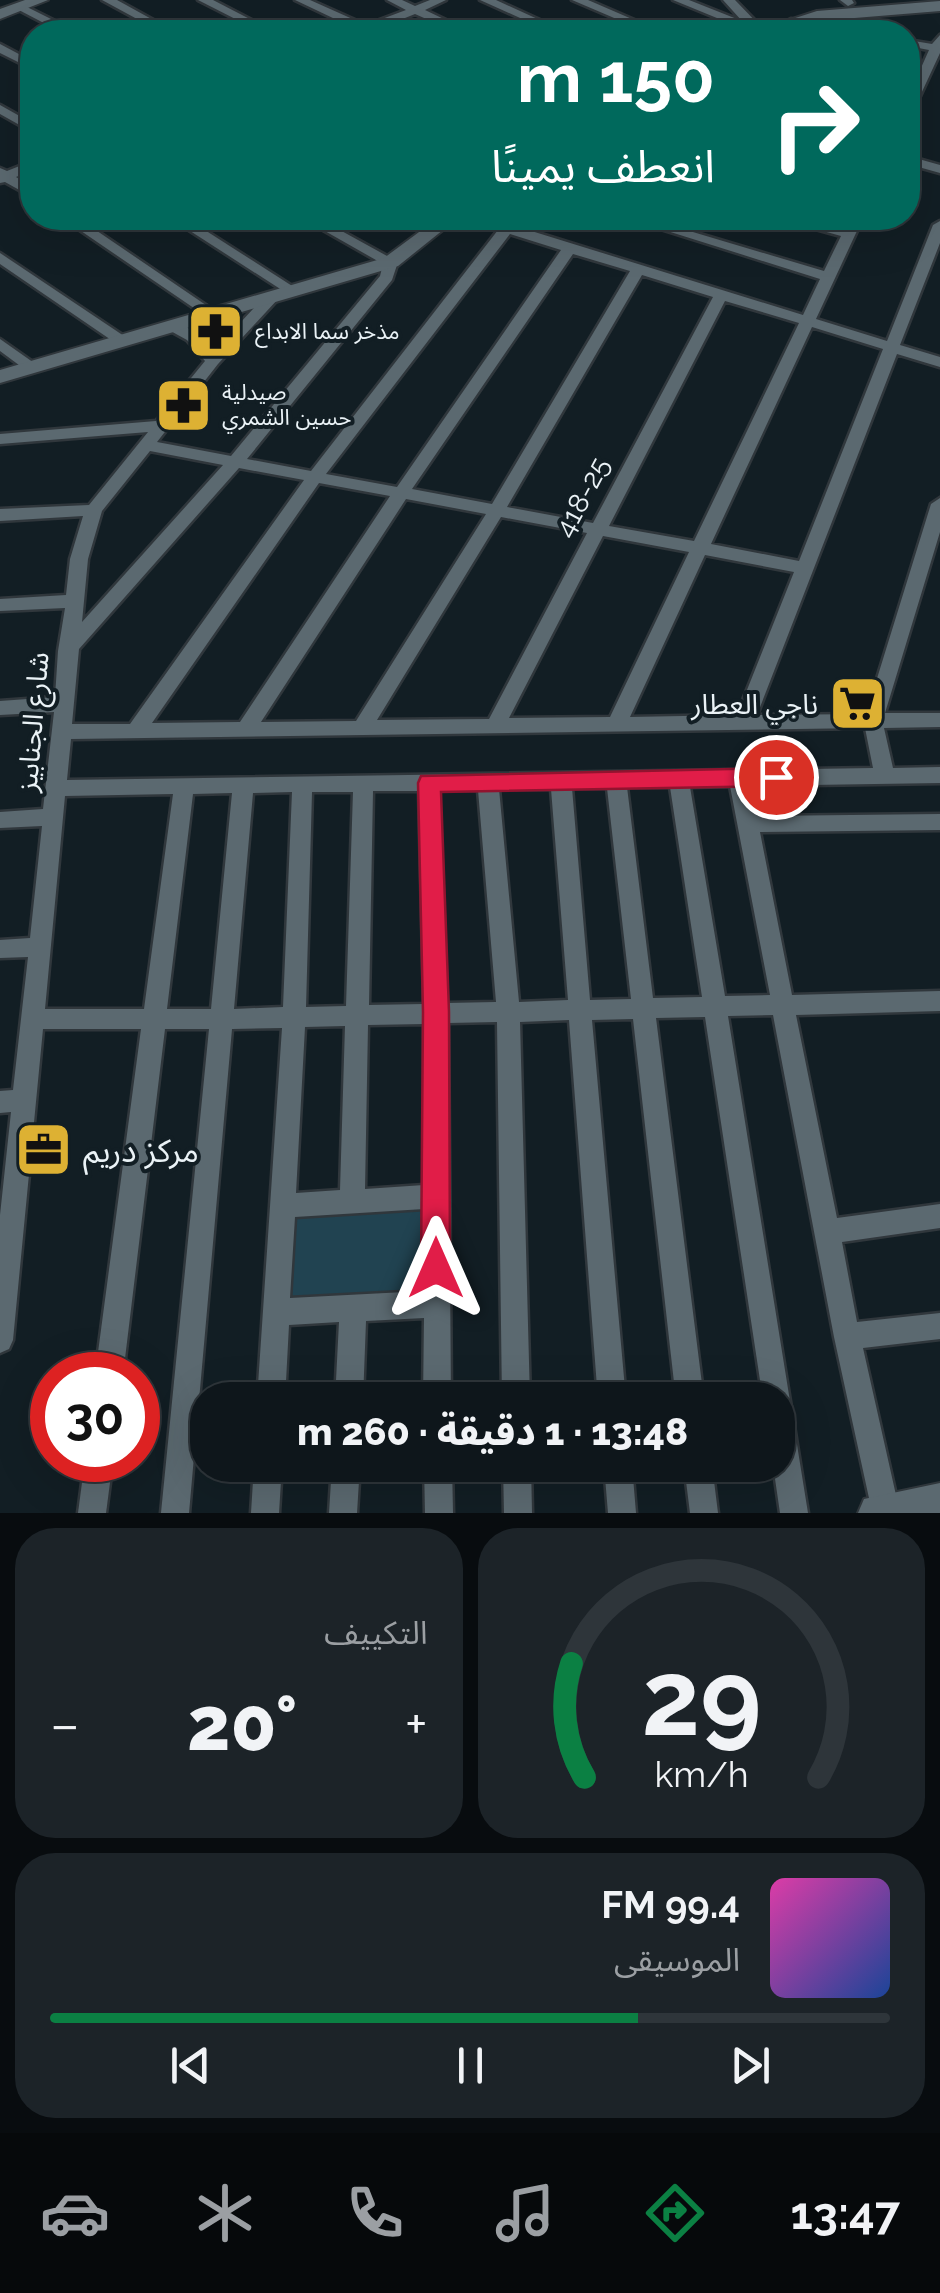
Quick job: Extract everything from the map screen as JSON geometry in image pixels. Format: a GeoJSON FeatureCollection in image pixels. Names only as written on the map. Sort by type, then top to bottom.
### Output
{"type":"FeatureCollection","features":[{"type":"Feature","properties":{"kind":"street"},"geometry":{"type":"LineString","coordinates":[[0,14],[9,3],[40,0]]}},
{"type":"Feature","properties":{"kind":"street"},"geometry":{"type":"LineString","coordinates":[[108,0],[146,20]]}},
{"type":"Feature","properties":{"kind":"street"},"geometry":{"type":"LineString","coordinates":[[204,0],[245,20]]}},
{"type":"Feature","properties":{"kind":"street"},"geometry":{"type":"LineString","coordinates":[[301,0],[342,20]]}},
{"type":"Feature","properties":{"kind":"street"},"geometry":{"type":"LineString","coordinates":[[394,0],[438,20]]}},
{"type":"Feature","properties":{"kind":"street"},"geometry":{"type":"LineString","coordinates":[[393,20],[440,0]]}},
{"type":"Feature","properties":{"kind":"street"},"geometry":{"type":"LineString","coordinates":[[486,0],[532,20]]}},
{"type":"Feature","properties":{"kind":"street"},"geometry":{"type":"LineString","coordinates":[[578,0],[627,20]]}},
{"type":"Feature","properties":{"kind":"street"},"geometry":{"type":"LineString","coordinates":[[678,0],[729,20]]}},
{"type":"Feature","properties":{"kind":"street"},"geometry":{"type":"LineString","coordinates":[[729,0],[748,20]]}},
{"type":"Feature","properties":{"kind":"street"},"geometry":{"type":"LineString","coordinates":[[9,3],[44,20]]}},
{"type":"Feature","properties":{"kind":"street"},"geometry":{"type":"LineString","coordinates":[[810,20],[940,6]]}},
{"type":"Feature","properties":{"kind":"street"},"geometry":{"type":"LineString","coordinates":[[920,72],[939,46]]}},
{"type":"Feature","properties":{"kind":"street"},"geometry":{"type":"LineString","coordinates":[[744,722],[940,225]]}},
{"type":"Feature","properties":{"kind":"street"},"geometry":{"type":"LineString","coordinates":[[87,230],[212,314]]}},
{"type":"Feature","properties":{"kind":"street"},"geometry":{"type":"LineString","coordinates":[[194,230],[283,293]]}},
{"type":"Feature","properties":{"kind":"street"},"geometry":{"type":"LineString","coordinates":[[332,230],[391,262]]}},
{"type":"Feature","properties":{"kind":"street"},"geometry":{"type":"LineString","coordinates":[[0,377],[391,262],[431,230]]}},
{"type":"Feature","properties":{"kind":"street"},"geometry":{"type":"LineString","coordinates":[[135,732],[314,476],[505,230]]}},
{"type":"Feature","properties":{"kind":"street"},"geometry":{"type":"LineString","coordinates":[[513,230],[940,362]]}},
{"type":"Feature","properties":{"kind":"street"},"geometry":{"type":"LineString","coordinates":[[673,230],[828,276]]}},
{"type":"Feature","properties":{"kind":"street"},"geometry":{"type":"LineString","coordinates":[[618,724],[850,230]]}},
{"type":"Feature","properties":{"kind":"street"},"geometry":{"type":"LineString","coordinates":[[245,730],[401,493],[570,248]]}},
{"type":"Feature","properties":{"kind":"street"},"geometry":{"type":"LineString","coordinates":[[0,257],[122,341]]}},
{"type":"Feature","properties":{"kind":"street"},"geometry":{"type":"LineString","coordinates":[[67,651],[235,462],[387,277],[391,262]]}},
{"type":"Feature","properties":{"kind":"street"},"geometry":{"type":"LineString","coordinates":[[362,728],[497,510],[638,269]]}},
{"type":"Feature","properties":{"kind":"street","name":"شارع الجنابيز"},"geometry":{"type":"LineString","coordinates":[[0,1340],[12,1101],[32,1020],[79,559],[94,510],[213,361],[283,293]]}},
{"type":"Feature","properties":{"kind":"street","name":"418-25"},"geometry":{"type":"LineString","coordinates":[[496,726],[721,294]]}},
{"type":"Feature","properties":{"kind":"street"},"geometry":{"type":"LineString","coordinates":[[172,326],[192,337],[213,361]]}},
{"type":"Feature","properties":{"kind":"street"},"geometry":{"type":"LineString","coordinates":[[0,344],[32,368]]}},
{"type":"Feature","properties":{"kind":"street"},"geometry":{"type":"LineString","coordinates":[[0,438],[160,426]]}},
{"type":"Feature","properties":{"kind":"street"},"geometry":{"type":"LineString","coordinates":[[144,445],[805,568]]}},
{"type":"Feature","properties":{"kind":"street"},"geometry":{"type":"LineString","coordinates":[[885,776],[873,722],[940,504]]}},
{"type":"Feature","properties":{"kind":"street"},"geometry":{"type":"LineString","coordinates":[[0,515],[94,510]]}},
{"type":"Feature","properties":{"kind":"street"},"geometry":{"type":"LineString","coordinates":[[0,606],[72,601]]}},
{"type":"Feature","properties":{"kind":"street"},"geometry":{"type":"LineString","coordinates":[[0,708],[62,704]]}},
{"type":"Feature","properties":{"kind":"street"},"geometry":{"type":"LineString","coordinates":[[59,732],[940,720]]}},
{"type":"Feature","properties":{"kind":"street"},"geometry":{"type":"LineString","coordinates":[[54,788],[939,777]]}},
{"type":"Feature","properties":{"kind":"street"},"geometry":{"type":"LineString","coordinates":[[740,778],[847,1336],[886,1512]]}},
{"type":"Feature","properties":{"kind":"street"},"geometry":{"type":"LineString","coordinates":[[679,779],[774,1382]]}},
{"type":"Feature","properties":{"kind":"street"},"geometry":{"type":"LineString","coordinates":[[561,780],[610,1382]]}},
{"type":"Feature","properties":{"kind":"street"},"geometry":{"type":"LineString","coordinates":[[616,780],[688,1382]]}},
{"type":"Feature","properties":{"kind":"street"},"geometry":{"type":"LineString","coordinates":[[488,782],[508,1010],[516,1382]]}},
{"type":"Feature","properties":{"kind":"street"},"geometry":{"type":"LineString","coordinates":[[430,783],[436,1012],[437,1382]]}},
{"type":"Feature","properties":{"kind":"street"},"geometry":{"type":"LineString","coordinates":[[272,1382],[294,1016],[302,784]]}},
{"type":"Feature","properties":{"kind":"street"},"geometry":{"type":"LineString","coordinates":[[352,1202],[363,784]]}},
{"type":"Feature","properties":{"kind":"street"},"geometry":{"type":"LineString","coordinates":[[113,1352],[184,786]]}},
{"type":"Feature","properties":{"kind":"street"},"geometry":{"type":"LineString","coordinates":[[175,1513],[242,786]]}},
{"type":"Feature","properties":{"kind":"street"},"geometry":{"type":"LineString","coordinates":[[0,820],[52,817]]}},
{"type":"Feature","properties":{"kind":"street"},"geometry":{"type":"LineString","coordinates":[[750,824],[940,822]]}},
{"type":"Feature","properties":{"kind":"street"},"geometry":{"type":"LineString","coordinates":[[0,950],[39,947]]}},
{"type":"Feature","properties":{"kind":"street"},"geometry":{"type":"LineString","coordinates":[[32,1020],[940,1001]]}},
{"type":"Feature","properties":{"kind":"street"},"geometry":{"type":"LineString","coordinates":[[281,1206],[436,1196]]}},
{"type":"Feature","properties":{"kind":"street"},"geometry":{"type":"LineString","coordinates":[[827,1232],[940,1216]]}},
{"type":"Feature","properties":{"kind":"street"},"geometry":{"type":"LineString","coordinates":[[276,1312],[436,1304]]}},
{"type":"Feature","properties":{"kind":"street"},"geometry":{"type":"LineString","coordinates":[[349,1382],[353,1308]]}},
{"type":"Feature","properties":{"kind":"street"},"geometry":{"type":"LineString","coordinates":[[847,1336],[940,1326]]}},
{"type":"Feature","properties":{"kind":"street"},"geometry":{"type":"LineString","coordinates":[[92,1513],[96,1482]]}},
{"type":"Feature","properties":{"kind":"street"},"geometry":{"type":"LineString","coordinates":[[265,1513],[267,1482]]}},
{"type":"Feature","properties":{"kind":"street"},"geometry":{"type":"LineString","coordinates":[[343,1513],[345,1482]]}},
{"type":"Feature","properties":{"kind":"street"},"geometry":{"type":"LineString","coordinates":[[438,1482],[439,1513]]}},
{"type":"Feature","properties":{"kind":"street"},"geometry":{"type":"LineString","coordinates":[[518,1482],[518,1513]]}},
{"type":"Feature","properties":{"kind":"street"},"geometry":{"type":"LineString","coordinates":[[619,1482],[622,1513]]}},
{"type":"Feature","properties":{"kind":"street"},"geometry":{"type":"LineString","coordinates":[[700,1482],[704,1513]]}},
{"type":"Feature","properties":{"kind":"street"},"geometry":{"type":"LineString","coordinates":[[789,1482],[794,1513]]}},
{"type":"Feature","properties":{"kind":"street"},"geometry":{"type":"LineString","coordinates":[[878,1513],[940,1503]]}},
{"type":"Feature","properties":{"kind":"shaded area"},"geometry":{"type":"Polygon","coordinates":[[[430,1202],[431,1299],[282,1304],[287,1211],[430,1202]]]}},
{"type":"Feature","properties":{"kind":"place","name":"مذخر سما الابداع"},"geometry":{"type":"Point","coordinates":[216,331]}},
{"type":"Feature","properties":{"kind":"place","name":"صيدلية حسين الشمري"},"geometry":{"type":"Point","coordinates":[183,405]}},
{"type":"Feature","properties":{"kind":"place","name":"ناجي العطار"},"geometry":{"type":"Point","coordinates":[857,704]}},
{"type":"Feature","properties":{"kind":"place","name":"مركز دريم"},"geometry":{"type":"Point","coordinates":[44,1150]}},
{"type":"Feature","properties":{"kind":"route"},"geometry":{"type":"LineString","coordinates":[[436,1268],[436,1012],[430,783],[776,777]]}}]}
